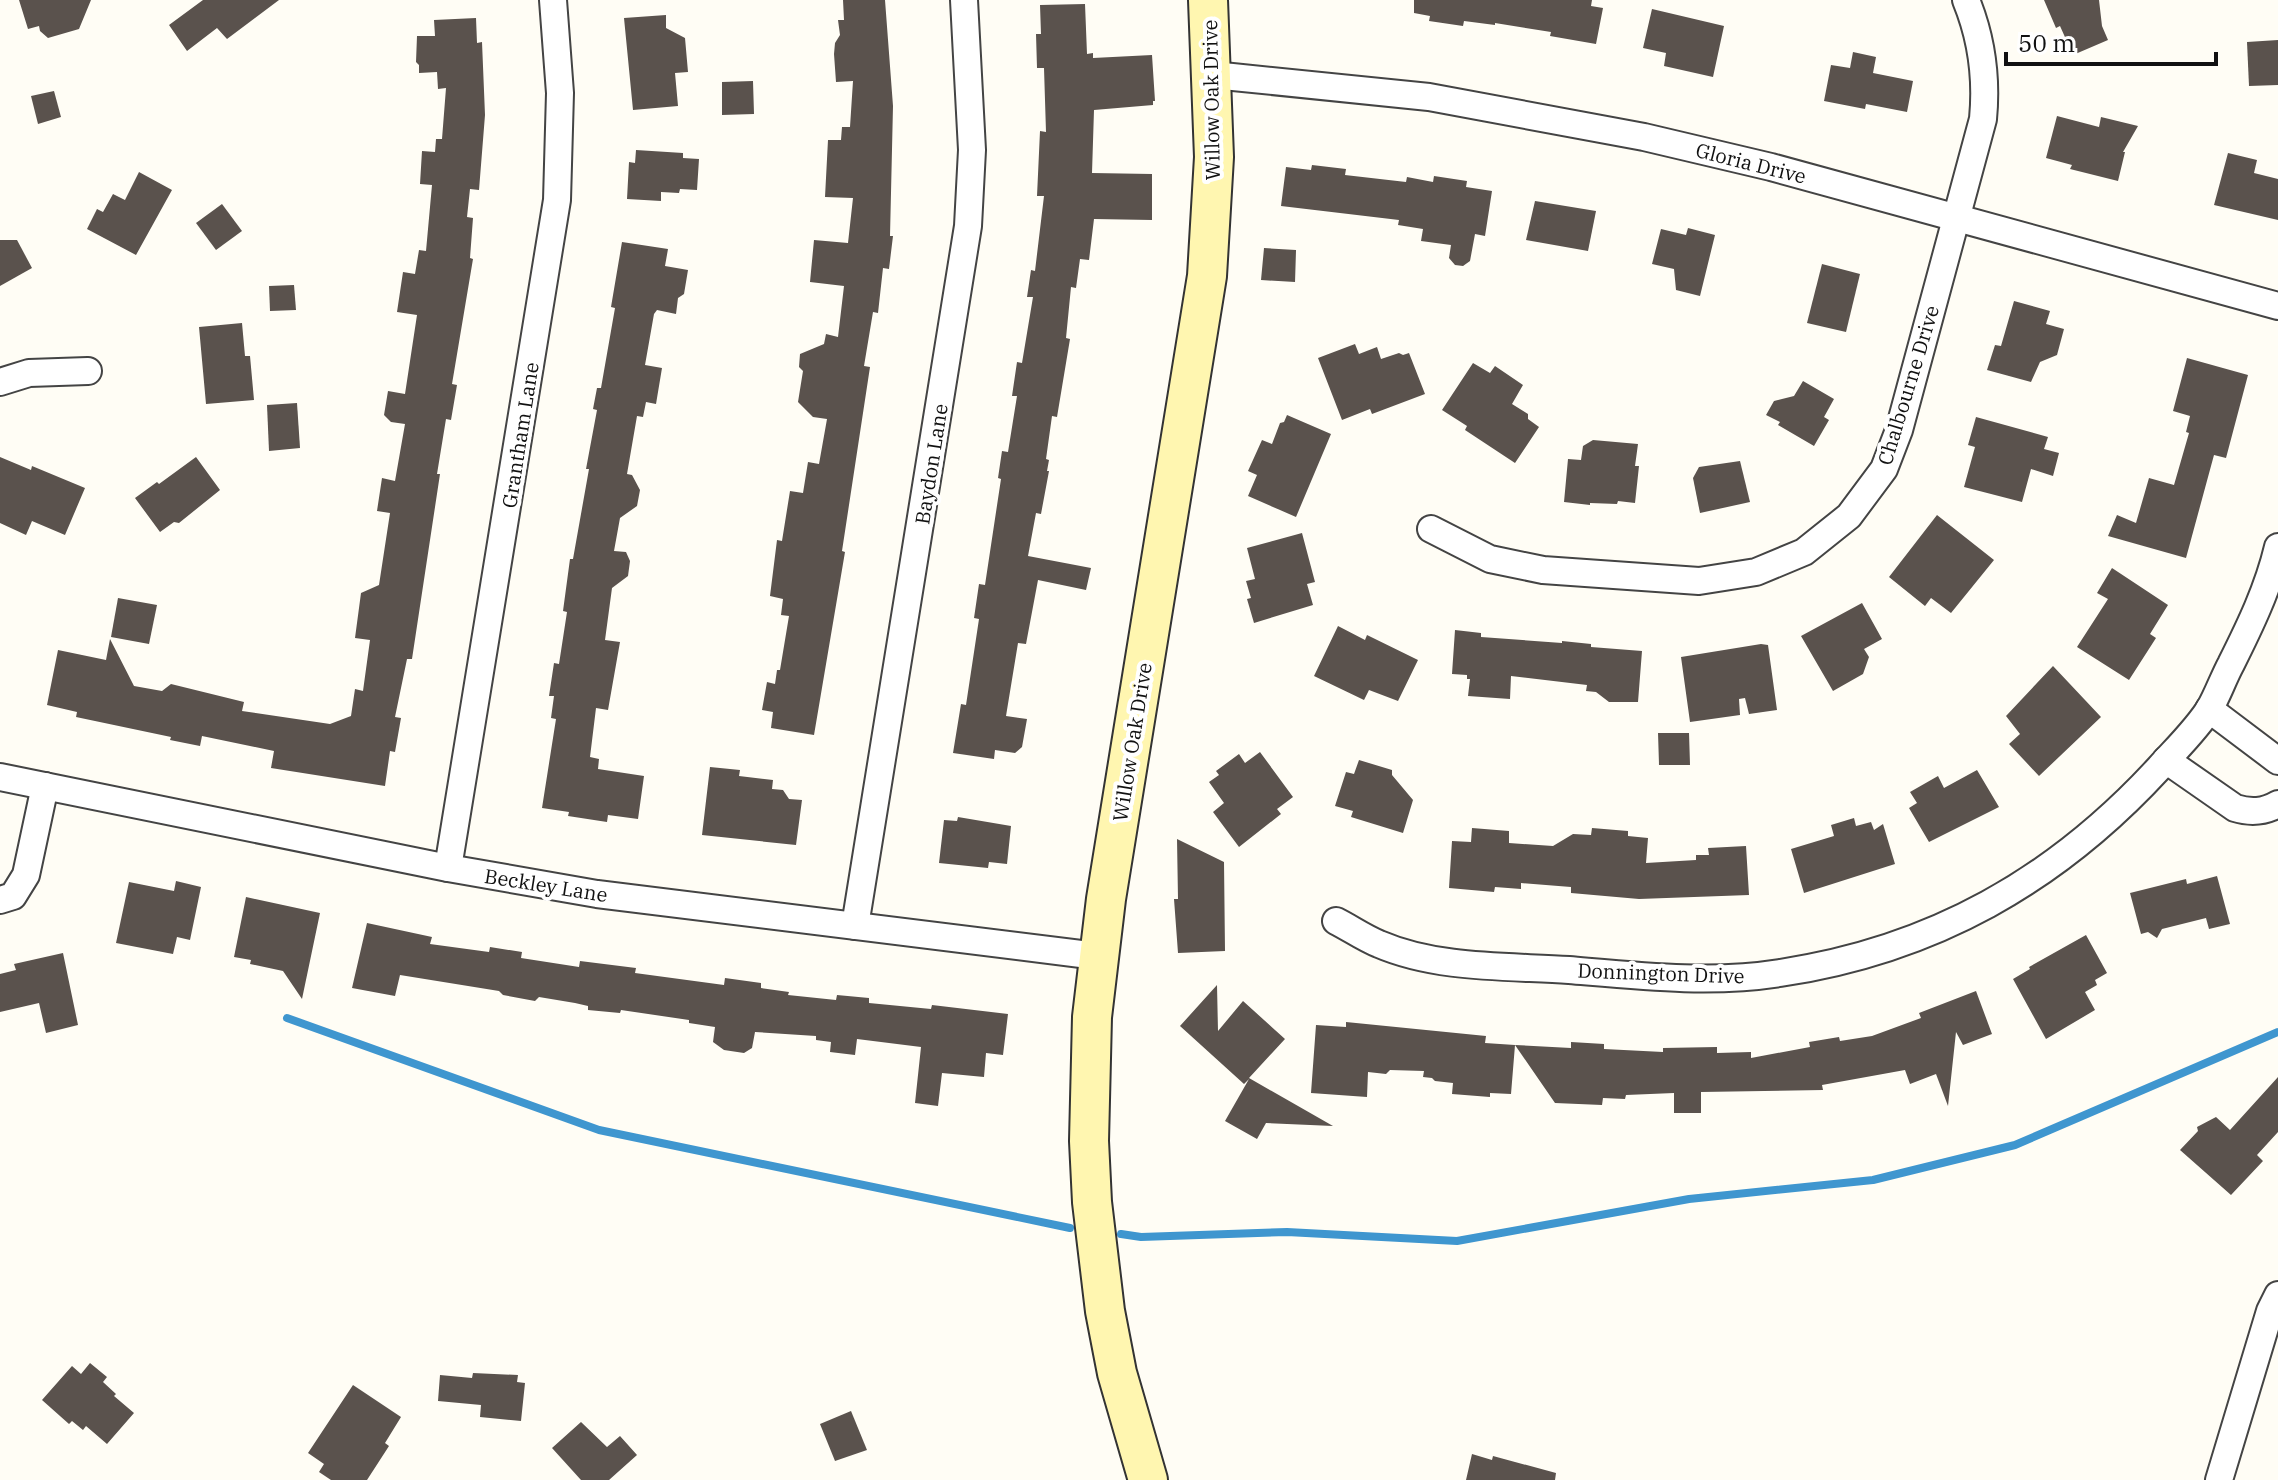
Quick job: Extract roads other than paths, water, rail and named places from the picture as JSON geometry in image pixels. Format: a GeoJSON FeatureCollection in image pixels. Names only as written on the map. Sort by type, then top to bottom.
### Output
{"type":"FeatureCollection","features":[{"type":"Feature","properties":{"kind":"street","name":"Grantham Lane"},"geometry":{"type":"LineString","coordinates":[[448,868],[557,200],[560,93],[553,0]]}},
{"type":"Feature","properties":{"kind":"street","name":"Baydon Lane"},"geometry":{"type":"LineString","coordinates":[[855,926],[968,226],[972,150],[964,0]]}},
{"type":"Feature","properties":{"kind":"street","name":"Willow Oak Drive"},"geometry":{"type":"LineString","coordinates":[[1148,1480],[1117,1373],[1105,1311],[1092,1202],[1089,1141],[1092,1017],[1097,956],[1207,276],[1214,157],[1208,0]]}},
{"type":"Feature","properties":{"kind":"street","name":"Chalbourne Drive"},"geometry":{"type":"LineString","coordinates":[[1431,529],[1457,544],[1504,563],[1543,570],[1699,581],[1756,572],[1804,552],[1849,516],[1884,469],[1899,430],[1983,119],[1986,94],[1982,49],[1966,0]]}},
{"type":"Feature","properties":{"kind":"street","name":"Gloria Drive"},"geometry":{"type":"LineString","coordinates":[[1213,75],[1429,97],[1574,122],[1771,167],[2278,306]]}},
{"type":"Feature","properties":{"kind":"street"},"geometry":{"type":"LineString","coordinates":[[0,382],[29,373],[88,371]]}},
{"type":"Feature","properties":{"kind":"street","name":"Donnington Drive"},"geometry":{"type":"LineString","coordinates":[[1336,921],[1379,944],[1438,960],[1659,977],[1737,978],[1779,973],[1845,961],[1911,940],[2030,882],[2092,834],[2166,760],[2209,709],[2246,636],[2271,576],[2278,547]]}},
{"type":"Feature","properties":{"kind":"street"},"geometry":{"type":"LineString","coordinates":[[2209,709],[2278,761]]}},
{"type":"Feature","properties":{"kind":"street"},"geometry":{"type":"LineString","coordinates":[[2166,760],[2235,808],[2246,812],[2262,811],[2278,804]]}},
{"type":"Feature","properties":{"kind":"street","name":"Beckley Lane"},"geometry":{"type":"LineString","coordinates":[[0,777],[448,868],[597,894],[1097,956]]}},
{"type":"Feature","properties":{"kind":"street"},"geometry":{"type":"LineString","coordinates":[[0,900],[13,896],[26,875],[45,786]]}},
{"type":"Feature","properties":{"kind":"street"},"geometry":{"type":"LineString","coordinates":[[2219,1480],[2270,1311],[2278,1295]]}},
{"type":"Feature","properties":{"kind":"waterway"},"geometry":{"type":"LineString","coordinates":[[287,1018],[599,1130],[1070,1228]]}},
{"type":"Feature","properties":{"kind":"waterway"},"geometry":{"type":"LineString","coordinates":[[1121,1234],[1141,1237],[1287,1232],[1457,1241],[1689,1199],[1873,1180],[2015,1145],[2278,1032]]}}]}
